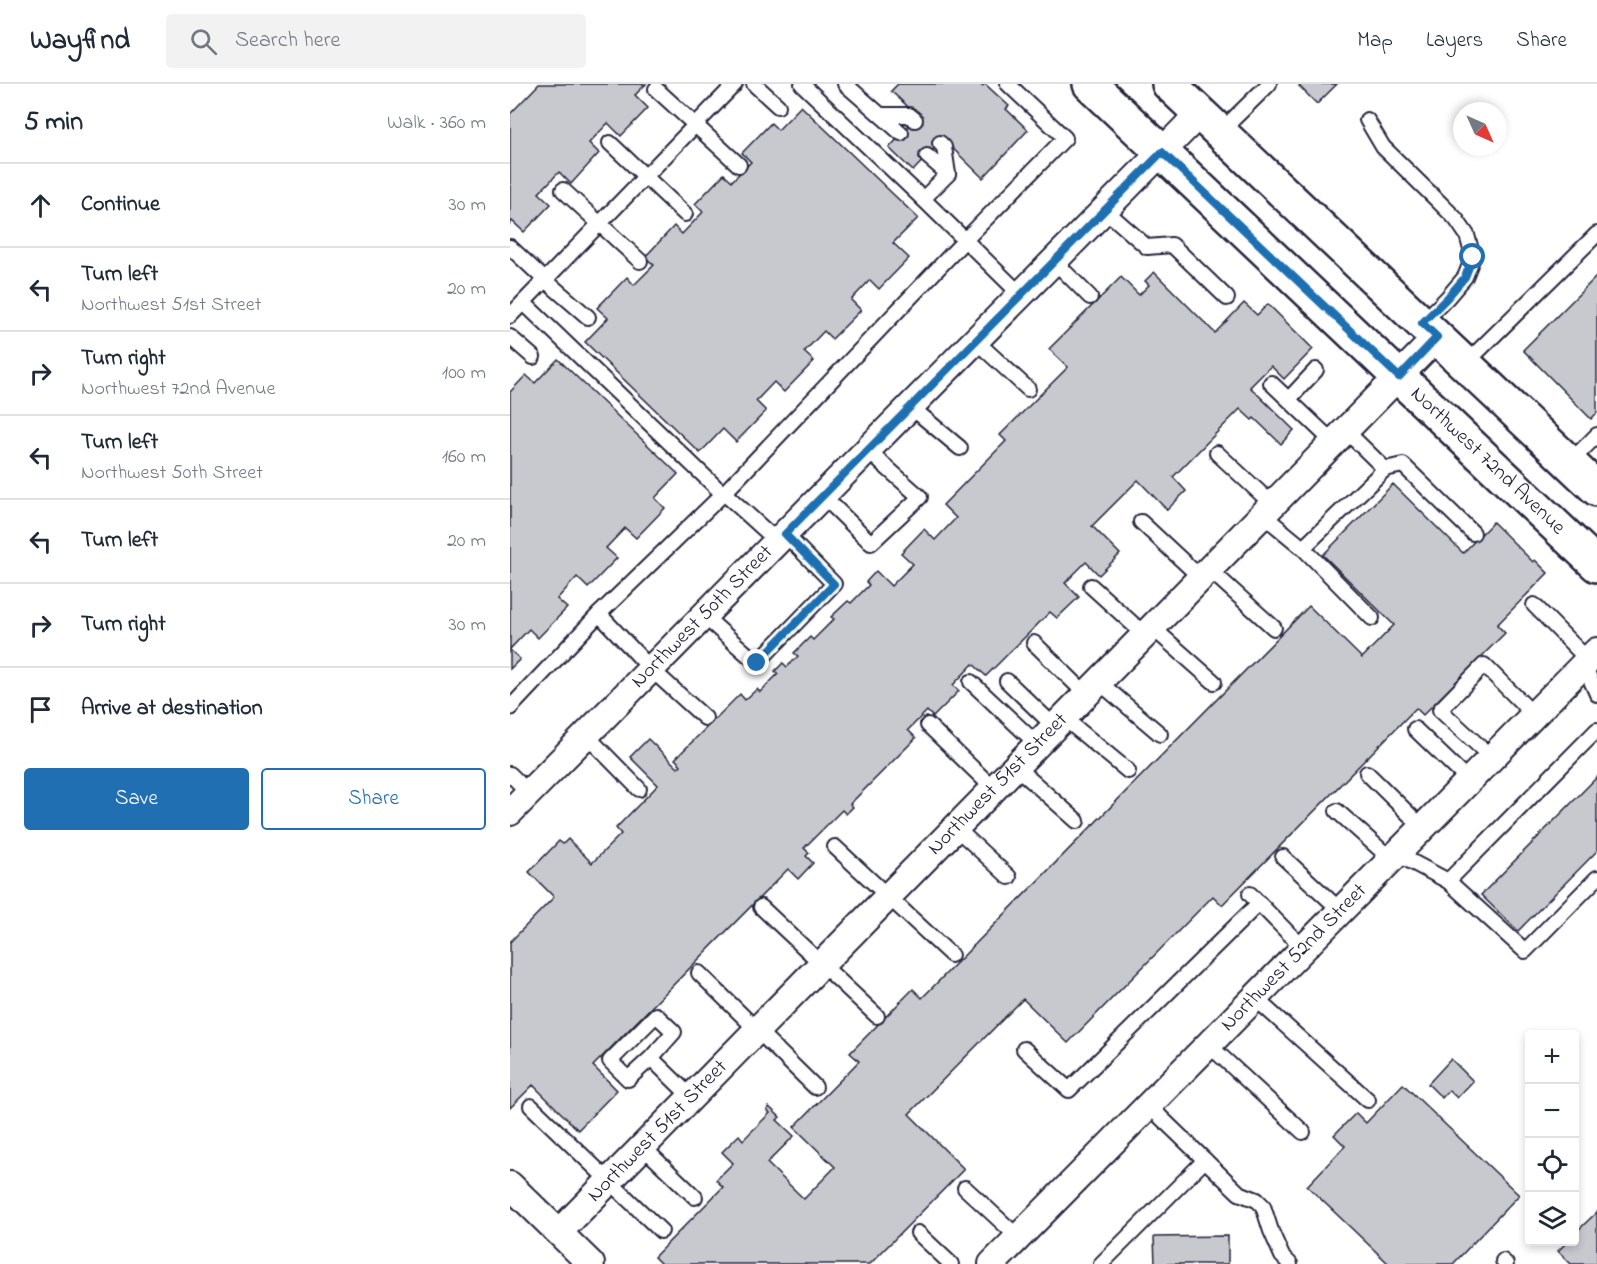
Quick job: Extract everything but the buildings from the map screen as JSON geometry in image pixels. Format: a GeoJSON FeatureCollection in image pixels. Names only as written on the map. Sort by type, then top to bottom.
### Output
{"type":"FeatureCollection","features":[{"type":"Feature","properties":{"kind":"main road","name":"Northwest 72nd Avenue"},"geometry":{"type":"LineString","coordinates":[[1090,84],[1597,565]]}},
{"type":"Feature","properties":{"kind":"main road"},"geometry":{"type":"LineString","coordinates":[[1193,102],[1597,489]]}},
{"type":"Feature","properties":{"kind":"street","name":"Northwest 50th Street"},"geometry":{"type":"LineString","coordinates":[[510,812],[1162,152],[1193,102]]}},
{"type":"Feature","properties":{"kind":"street","name":"Northwest 51st Street"},"geometry":{"type":"LineString","coordinates":[[559,1232],[1399,377],[1429,330]]}},
{"type":"Feature","properties":{"kind":"street","name":"Northwest 52nd Street"},"geometry":{"type":"LineString","coordinates":[[992,1264],[1590,659]]}},
{"type":"Feature","properties":{"kind":"street"},"geometry":{"type":"LineString","coordinates":[[510,1185],[591,1264]]}},
{"type":"Feature","properties":{"kind":"lane"},"geometry":{"type":"LineString","coordinates":[[510,316],[735,84]]}},
{"type":"Feature","properties":{"kind":"lane"},"geometry":{"type":"LineString","coordinates":[[754,84],[778,105]]}},
{"type":"Feature","properties":{"kind":"lane"},"geometry":{"type":"LineString","coordinates":[[802,84],[1021,295]]}},
{"type":"Feature","properties":{"kind":"lane"},"geometry":{"type":"LineString","coordinates":[[845,84],[901,133]]}},
{"type":"Feature","properties":{"kind":"lane"},"geometry":{"type":"LineString","coordinates":[[510,708],[599,614],[724,494],[1065,138],[1008,84]]}},
{"type":"Feature","properties":{"kind":"lane"},"geometry":{"type":"LineString","coordinates":[[1193,102],[1269,84]]}},
{"type":"Feature","properties":{"kind":"lane"},"geometry":{"type":"LineString","coordinates":[[656,89],[739,165]]}},
{"type":"Feature","properties":{"kind":"lane"},"geometry":{"type":"LineString","coordinates":[[881,114],[909,115],[915,120]]}},
{"type":"Feature","properties":{"kind":"lane"},"geometry":{"type":"LineString","coordinates":[[1367,120],[1383,147],[1456,219],[1467,235],[1473,257],[1465,277],[1447,298],[1429,330]]}},
{"type":"Feature","properties":{"kind":"lane"},"geometry":{"type":"LineString","coordinates":[[610,143],[685,214]]}},
{"type":"Feature","properties":{"kind":"lane"},"geometry":{"type":"LineString","coordinates":[[940,143],[944,147],[948,174]]}},
{"type":"Feature","properties":{"kind":"lane"},"geometry":{"type":"LineString","coordinates":[[927,156],[948,174]]}},
{"type":"Feature","properties":{"kind":"lane"},"geometry":{"type":"LineString","coordinates":[[923,199],[948,174]]}},
{"type":"Feature","properties":{"kind":"lane"},"geometry":{"type":"LineString","coordinates":[[563,190],[640,261]]}},
{"type":"Feature","properties":{"kind":"lane"},"geometry":{"type":"LineString","coordinates":[[1105,210],[1147,247],[1173,244],[1227,298]]}},
{"type":"Feature","properties":{"kind":"lane"},"geometry":{"type":"LineString","coordinates":[[1465,364],[1597,234]]}},
{"type":"Feature","properties":{"kind":"lane"},"geometry":{"type":"LineString","coordinates":[[510,247],[588,317]]}},
{"type":"Feature","properties":{"kind":"lane"},"geometry":{"type":"LineString","coordinates":[[1054,261],[1090,297]]}},
{"type":"Feature","properties":{"kind":"lane"},"geometry":{"type":"LineString","coordinates":[[524,303],[724,494],[781,538],[834,584],[757,663],[704,616]]}},
{"type":"Feature","properties":{"kind":"lane"},"geometry":{"type":"LineString","coordinates":[[510,337],[533,357]]}},
{"type":"Feature","properties":{"kind":"lane"},"geometry":{"type":"LineString","coordinates":[[976,341],[1028,389]]}},
{"type":"Feature","properties":{"kind":"lane"},"geometry":{"type":"LineString","coordinates":[[1289,399],[1316,370]]}},
{"type":"Feature","properties":{"kind":"lane"},"geometry":{"type":"LineString","coordinates":[[1271,382],[1289,399],[1385,469]]}},
{"type":"Feature","properties":{"kind":"lane"},"geometry":{"type":"LineString","coordinates":[[911,407],[960,448]]}},
{"type":"Feature","properties":{"kind":"lane"},"geometry":{"type":"LineString","coordinates":[[1569,462],[1597,435]]}},
{"type":"Feature","properties":{"kind":"lane"},"geometry":{"type":"LineString","coordinates":[[823,496],[871,543],[920,497],[868,451]]}},
{"type":"Feature","properties":{"kind":"lane"},"geometry":{"type":"LineString","coordinates":[[1217,453],[1303,548],[1372,618]]}},
{"type":"Feature","properties":{"kind":"lane"},"geometry":{"type":"LineString","coordinates":[[1303,548],[1385,469],[1403,465],[1473,533]]}},
{"type":"Feature","properties":{"kind":"lane"},"geometry":{"type":"LineString","coordinates":[[1141,522],[1274,628]]}},
{"type":"Feature","properties":{"kind":"lane"},"geometry":{"type":"LineString","coordinates":[[1091,586],[1214,682]]}},
{"type":"Feature","properties":{"kind":"lane"},"geometry":{"type":"LineString","coordinates":[[1534,604],[1590,659],[1597,694]]}},
{"type":"Feature","properties":{"kind":"lane"},"geometry":{"type":"LineString","coordinates":[[599,614],[651,669],[705,718]]}},
{"type":"Feature","properties":{"kind":"lane"},"geometry":{"type":"LineString","coordinates":[[1034,643],[1093,688],[1160,734]]}},
{"type":"Feature","properties":{"kind":"lane"},"geometry":{"type":"LineString","coordinates":[[1492,758],[1440,710],[1484,665],[1534,715]]}},
{"type":"Feature","properties":{"kind":"lane"},"geometry":{"type":"LineString","coordinates":[[1007,681],[1052,730]]}},
{"type":"Feature","properties":{"kind":"lane"},"geometry":{"type":"LineString","coordinates":[[971,682],[1052,730],[1128,771]]}},
{"type":"Feature","properties":{"kind":"lane"},"geometry":{"type":"LineString","coordinates":[[928,725],[994,789]]}},
{"type":"Feature","properties":{"kind":"lane"},"geometry":{"type":"LineString","coordinates":[[1415,729],[1469,781]]}},
{"type":"Feature","properties":{"kind":"lane"},"geometry":{"type":"LineString","coordinates":[[1448,881],[1597,730]]}},
{"type":"Feature","properties":{"kind":"lane"},"geometry":{"type":"LineString","coordinates":[[586,735],[639,789]]}},
{"type":"Feature","properties":{"kind":"lane"},"geometry":{"type":"LineString","coordinates":[[1016,767],[1077,821]]}},
{"type":"Feature","properties":{"kind":"lane"},"geometry":{"type":"LineString","coordinates":[[1367,773],[1423,828]]}},
{"type":"Feature","properties":{"kind":"lane"},"geometry":{"type":"LineString","coordinates":[[510,774],[529,793]]}},
{"type":"Feature","properties":{"kind":"lane"},"geometry":{"type":"LineString","coordinates":[[1337,811],[1394,857],[1448,881],[1525,951],[1597,878]]}},
{"type":"Feature","properties":{"kind":"lane"},"geometry":{"type":"LineString","coordinates":[[956,828],[1009,878]]}},
{"type":"Feature","properties":{"kind":"lane"},"geometry":{"type":"LineString","coordinates":[[835,847],[951,955]]}},
{"type":"Feature","properties":{"kind":"lane"},"geometry":{"type":"LineString","coordinates":[[1283,857],[1341,911]]}},
{"type":"Feature","properties":{"kind":"lane"},"geometry":{"type":"LineString","coordinates":[[1024,1049],[1069,1090],[1255,898],[1304,949]]}},
{"type":"Feature","properties":{"kind":"lane"},"geometry":{"type":"LineString","coordinates":[[761,907],[877,1016]]}},
{"type":"Feature","properties":{"kind":"lane"},"geometry":{"type":"LineString","coordinates":[[699,973],[815,1087]]}},
{"type":"Feature","properties":{"kind":"lane"},"geometry":{"type":"LineString","coordinates":[[1255,998],[1368,1100]]}},
{"type":"Feature","properties":{"kind":"lane"},"geometry":{"type":"LineString","coordinates":[[656,1015],[674,1032],[651,1058],[628,1079],[610,1061],[656,1015]]}},
{"type":"Feature","properties":{"kind":"lane"},"geometry":{"type":"LineString","coordinates":[[1209,1045],[1303,1132]]}},
{"type":"Feature","properties":{"kind":"lane"},"geometry":{"type":"LineString","coordinates":[[651,1058],[691,1097]]}},
{"type":"Feature","properties":{"kind":"lane"},"geometry":{"type":"LineString","coordinates":[[531,1106],[661,1231]]}},
{"type":"Feature","properties":{"kind":"lane"},"geometry":{"type":"LineString","coordinates":[[1149,1106],[1239,1193],[1257,1200],[1263,1206],[1282,1256],[1290,1264]]}},
{"type":"Feature","properties":{"kind":"lane"},"geometry":{"type":"LineString","coordinates":[[643,1147],[695,1197]]}},
{"type":"Feature","properties":{"kind":"lane"},"geometry":{"type":"LineString","coordinates":[[1101,1264],[1205,1160]]}},
{"type":"Feature","properties":{"kind":"lane"},"geometry":{"type":"LineString","coordinates":[[965,1188],[1019,1238]]}},
{"type":"Feature","properties":{"kind":"lane"},"geometry":{"type":"LineString","coordinates":[[918,1233],[951,1264]]}},
{"type":"Feature","properties":{"kind":"route"},"geometry":{"type":"LineString","coordinates":[[757,663],[834,584],[785,534],[1162,152],[1399,377],[1437,337],[1422,323],[1465,277],[1473,257]]}}]}
